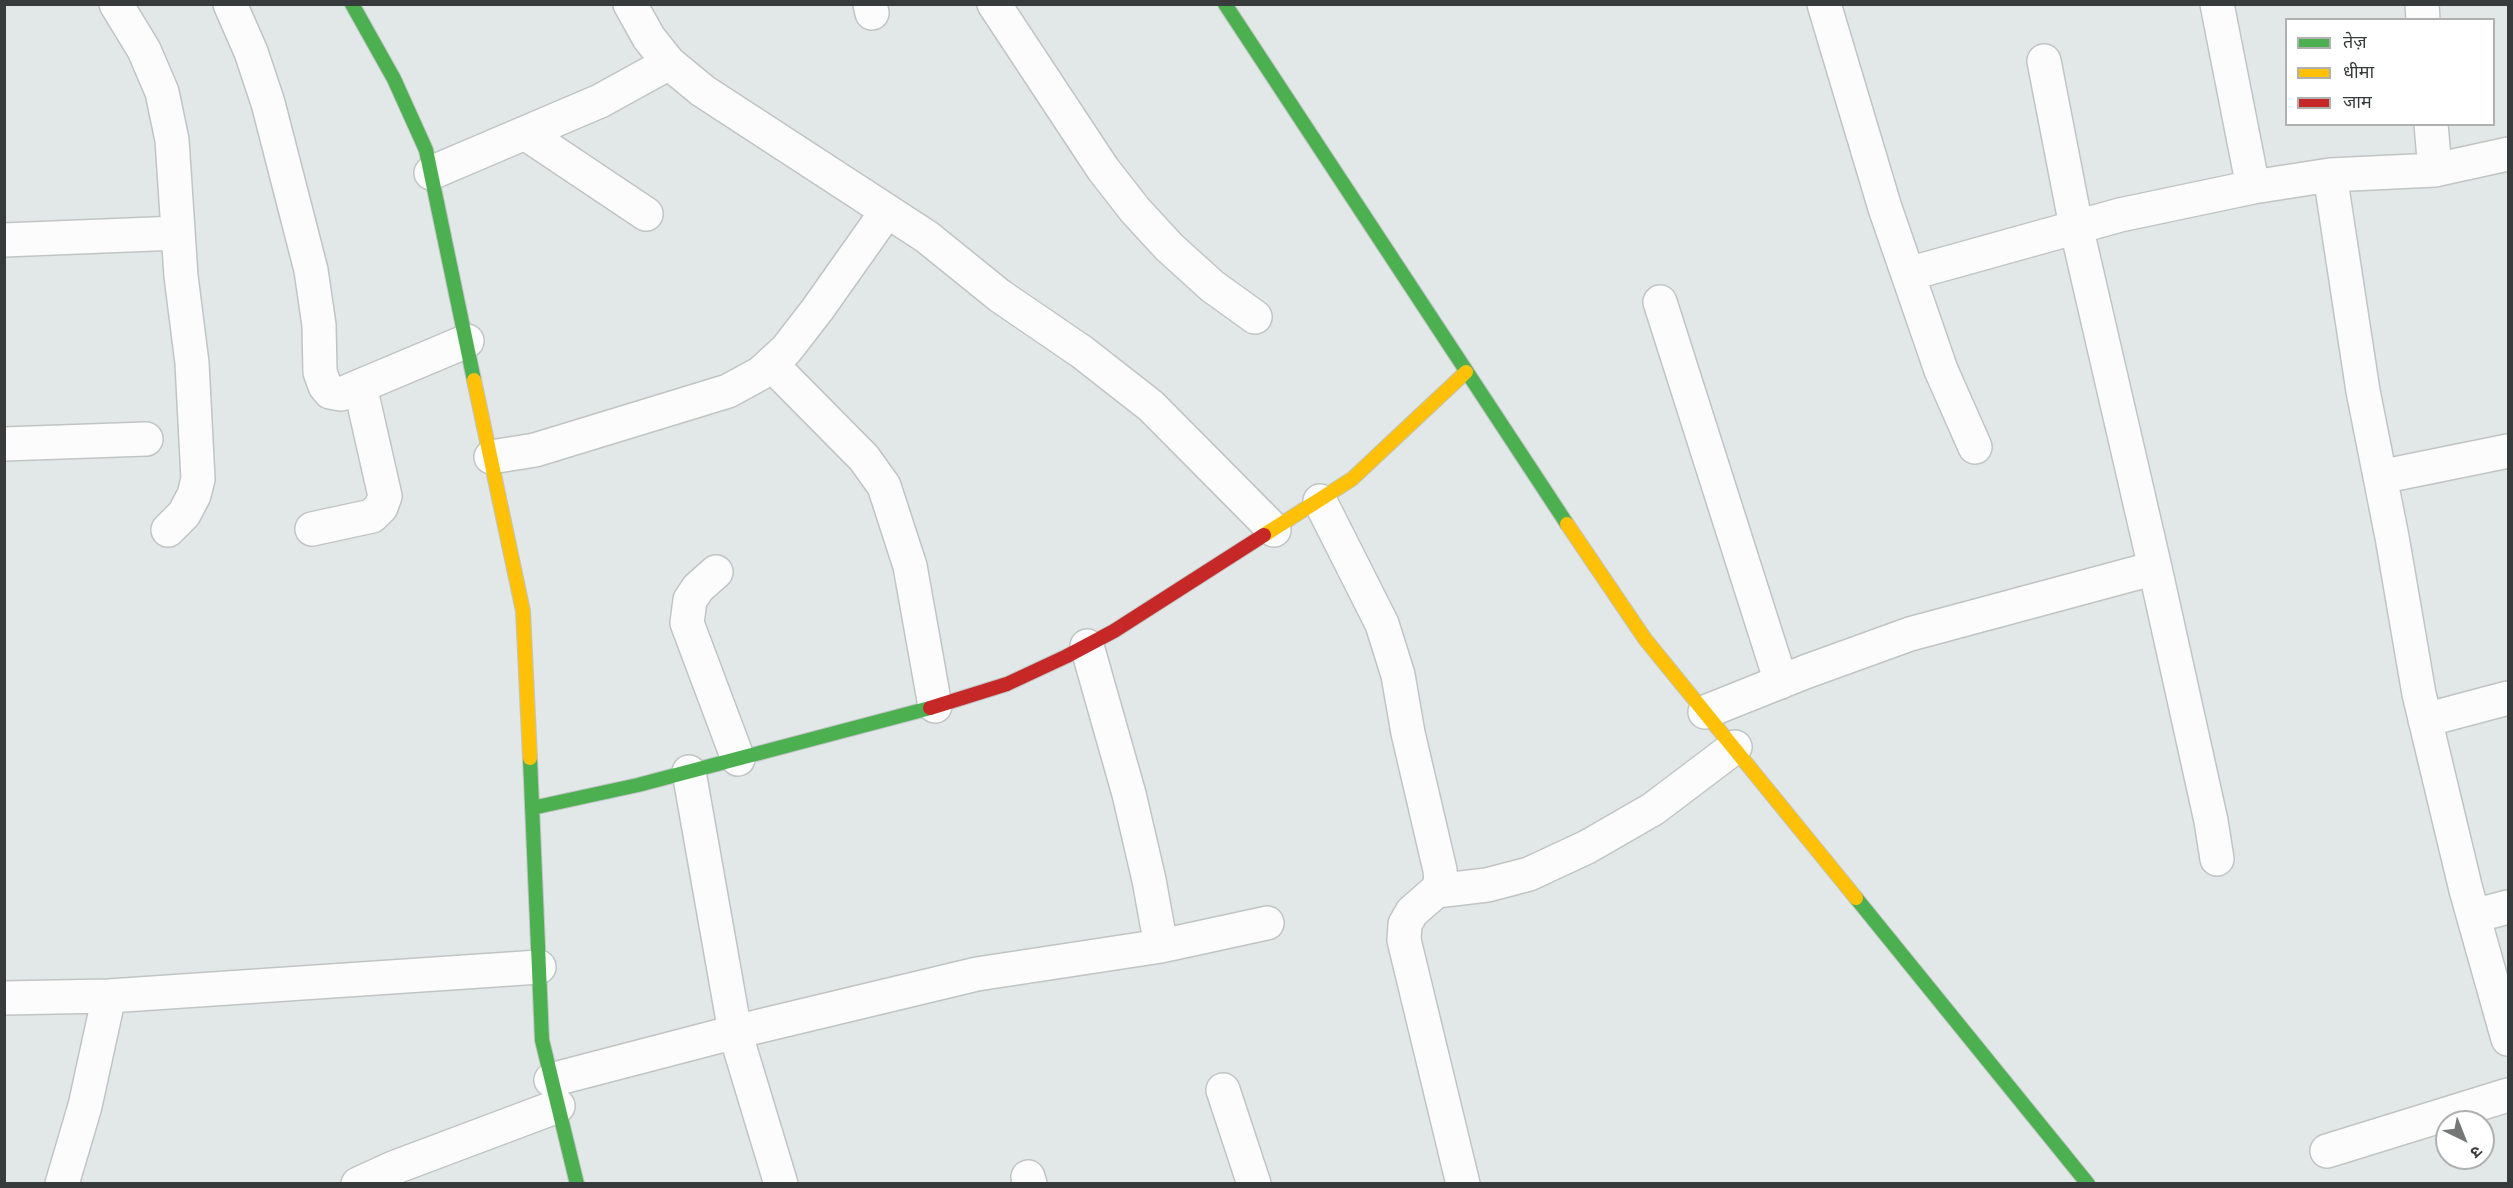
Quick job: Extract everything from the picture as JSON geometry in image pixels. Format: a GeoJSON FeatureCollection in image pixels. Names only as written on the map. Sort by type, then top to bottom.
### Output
{"type":"FeatureCollection","features":[{"type":"Feature","properties":{"kind":"street"},"geometry":{"type":"LineString","coordinates":[[116,4],[144,50],[162,92],[172,140],[181,276],[192,363],[198,479],[194,495],[184,514],[168,530]]}},
{"type":"Feature","properties":{"kind":"street"},"geometry":{"type":"LineString","coordinates":[[230,4],[251,52],[268,103],[311,270],[319,325],[321,372],[325,386],[330,392],[340,394],[467,341]]}},
{"type":"Feature","properties":{"kind":"street"},"geometry":{"type":"LineString","coordinates":[[352,4],[394,79],[426,150],[523,611],[542,1040],[576,1184]]}},
{"type":"Feature","properties":{"kind":"street"},"geometry":{"type":"LineString","coordinates":[[630,4],[649,38],[669,63],[703,91],[927,237],[1000,296],[1082,352],[1151,406],[1274,530]]}},
{"type":"Feature","properties":{"kind":"street"},"geometry":{"type":"LineString","coordinates":[[994,4],[1103,169],[1135,210],[1169,247],[1203,278],[1255,317]]}},
{"type":"Feature","properties":{"kind":"street"},"geometry":{"type":"LineString","coordinates":[[1225,4],[1466,372],[1645,639],[2088,1184]]}},
{"type":"Feature","properties":{"kind":"street"},"geometry":{"type":"LineString","coordinates":[[1824,4],[1885,208],[1941,370],[1975,447]]}},
{"type":"Feature","properties":{"kind":"street"},"geometry":{"type":"LineString","coordinates":[[2217,4],[2253,187]]}},
{"type":"Feature","properties":{"kind":"street"},"geometry":{"type":"LineString","coordinates":[[2044,61],[2076,226],[2155,568],[2211,821],[2217,859]]}},
{"type":"Feature","properties":{"kind":"street"},"geometry":{"type":"LineString","coordinates":[[431,173],[600,101],[669,63]]}},
{"type":"Feature","properties":{"kind":"street"},"geometry":{"type":"LineString","coordinates":[[2431,126],[2435,170]]}},
{"type":"Feature","properties":{"kind":"street"},"geometry":{"type":"LineString","coordinates":[[525,133],[646,214]]}},
{"type":"Feature","properties":{"kind":"street"},"geometry":{"type":"LineString","coordinates":[[1908,274],[2076,226],[2253,187],[2330,175],[2435,170],[2508,154]]}},
{"type":"Feature","properties":{"kind":"street"},"geometry":{"type":"LineString","coordinates":[[2330,175],[2363,391],[2425,720],[2508,1040]]}},
{"type":"Feature","properties":{"kind":"street"},"geometry":{"type":"LineString","coordinates":[[491,457],[535,450],[728,391],[761,373],[786,350],[818,310],[887,211]]}},
{"type":"Feature","properties":{"kind":"street"},"geometry":{"type":"LineString","coordinates":[[4,240],[178,233]]}},
{"type":"Feature","properties":{"kind":"street"},"geometry":{"type":"LineString","coordinates":[[1660,302],[1781,682]]}},
{"type":"Feature","properties":{"kind":"street"},"geometry":{"type":"LineString","coordinates":[[771,364],[864,458],[884,486],[910,566],[935,706]]}},
{"type":"Feature","properties":{"kind":"street"},"geometry":{"type":"LineString","coordinates":[[532,807],[638,785],[935,706],[1007,684],[1114,632],[1320,501],[1352,479],[1466,372]]}},
{"type":"Feature","properties":{"kind":"street"},"geometry":{"type":"LineString","coordinates":[[312,529],[372,516],[381,507],[385,496],[360,386]]}},
{"type":"Feature","properties":{"kind":"street"},"geometry":{"type":"LineString","coordinates":[[4,444],[146,439]]}},
{"type":"Feature","properties":{"kind":"street"},"geometry":{"type":"LineString","coordinates":[[2380,477],[2508,451]]}},
{"type":"Feature","properties":{"kind":"street"},"geometry":{"type":"LineString","coordinates":[[1320,501],[1382,624],[1398,675],[1408,733],[1440,870],[1441,882],[1436,891],[1412,912],[1405,924],[1404,940],[1463,1184]]}},
{"type":"Feature","properties":{"kind":"street"},"geometry":{"type":"LineString","coordinates":[[1705,711],[1910,634],[2155,568]]}},
{"type":"Feature","properties":{"kind":"street"},"geometry":{"type":"LineString","coordinates":[[716,572],[698,588],[690,600],[687,623],[738,759]]}},
{"type":"Feature","properties":{"kind":"street"},"geometry":{"type":"LineString","coordinates":[[1087,646],[1129,794],[1149,880],[1161,946]]}},
{"type":"Feature","properties":{"kind":"street"},"geometry":{"type":"LineString","coordinates":[[2425,720],[2508,698]]}},
{"type":"Feature","properties":{"kind":"street"},"geometry":{"type":"LineString","coordinates":[[1436,891],[1487,885],[1528,874],[1587,848],[1653,809],[1734,747]]}},
{"type":"Feature","properties":{"kind":"street"},"geometry":{"type":"LineString","coordinates":[[689,771],[735,1032],[781,1184]]}},
{"type":"Feature","properties":{"kind":"street"},"geometry":{"type":"LineString","coordinates":[[2474,916],[2508,907]]}},
{"type":"Feature","properties":{"kind":"street"},"geometry":{"type":"LineString","coordinates":[[376,1180],[554,1093],[735,1032],[977,974],[1161,946],[1267,923]]}},
{"type":"Feature","properties":{"kind":"street"},"geometry":{"type":"LineString","coordinates":[[4,998],[109,996],[539,967]]}},
{"type":"Feature","properties":{"kind":"street"},"geometry":{"type":"LineString","coordinates":[[63,1184],[85,1106],[109,996]]}},
{"type":"Feature","properties":{"kind":"street"},"geometry":{"type":"LineString","coordinates":[[1223,1090],[1254,1184]]}},
{"type":"Feature","properties":{"kind":"street"},"geometry":{"type":"LineString","coordinates":[[2327,1151],[2508,1095]]}},
{"type":"Feature","properties":{"kind":"traffic: fast"},"geometry":{"type":"LineString","coordinates":[[352,4],[394,79],[426,150],[474,380]]}},
{"type":"Feature","properties":{"kind":"traffic: fast"},"geometry":{"type":"LineString","coordinates":[[1225,4],[1567,524]]}},
{"type":"Feature","properties":{"kind":"traffic: fast"},"geometry":{"type":"LineString","coordinates":[[532,808],[638,785],[930,708]]}},
{"type":"Feature","properties":{"kind":"traffic: fast"},"geometry":{"type":"LineString","coordinates":[[530,758],[542,1040],[577,1184]]}},
{"type":"Feature","properties":{"kind":"traffic: fast"},"geometry":{"type":"LineString","coordinates":[[1856,898],[2088,1184]]}},
{"type":"Feature","properties":{"kind":"traffic: slow"},"geometry":{"type":"LineString","coordinates":[[1264,535],[1352,479],[1466,372]]}},
{"type":"Feature","properties":{"kind":"traffic: slow"},"geometry":{"type":"LineString","coordinates":[[474,380],[523,611],[530,758]]}},
{"type":"Feature","properties":{"kind":"traffic: slow"},"geometry":{"type":"LineString","coordinates":[[1567,524],[1645,639],[1856,898]]}},
{"type":"Feature","properties":{"kind":"traffic: jam"},"geometry":{"type":"LineString","coordinates":[[930,708],[1007,684],[1067,656],[1114,631],[1264,535]]}}]}
